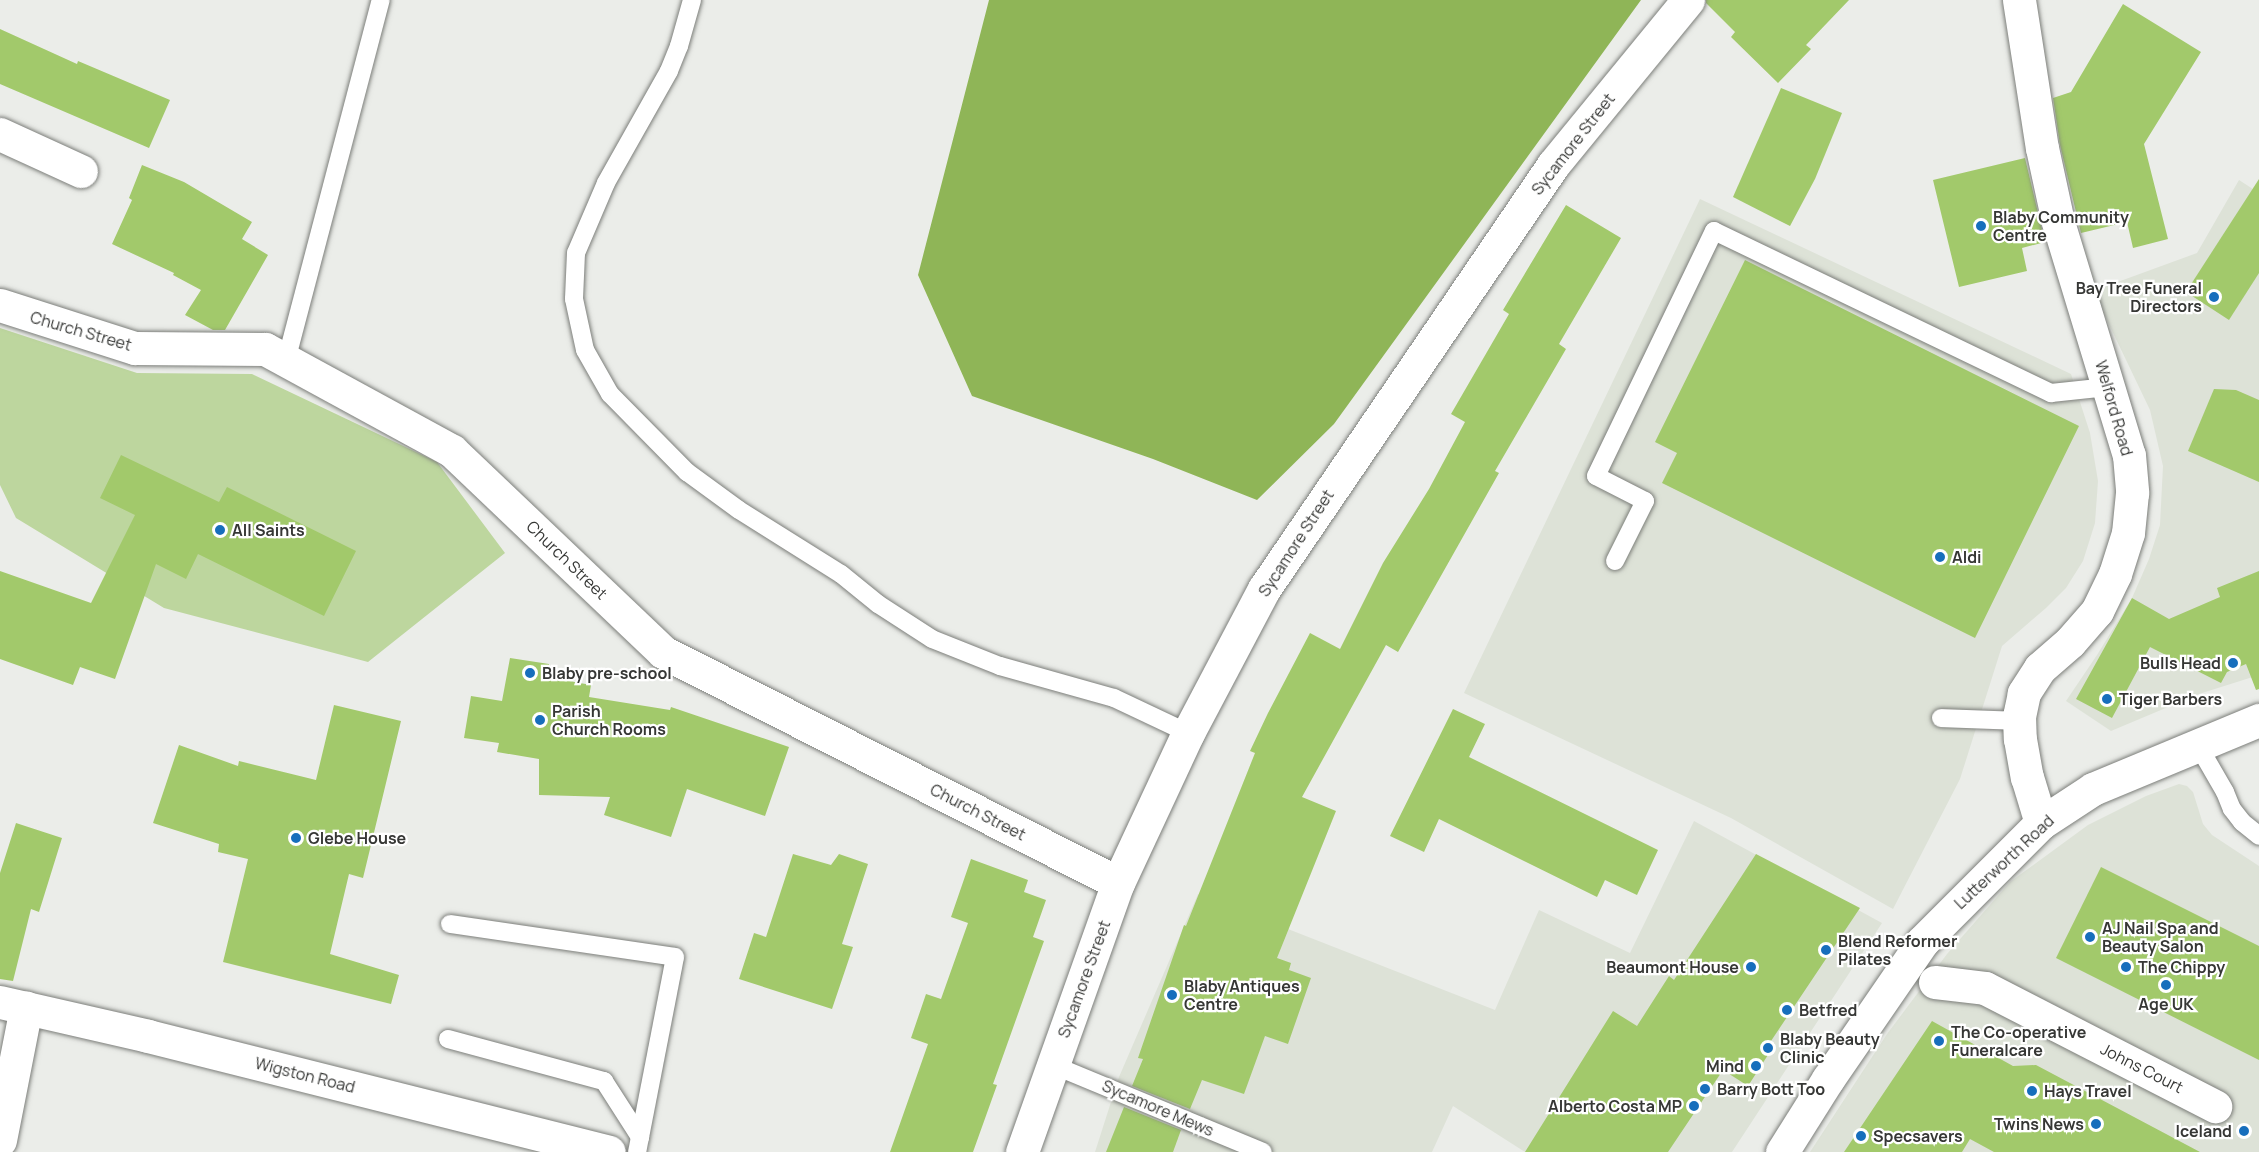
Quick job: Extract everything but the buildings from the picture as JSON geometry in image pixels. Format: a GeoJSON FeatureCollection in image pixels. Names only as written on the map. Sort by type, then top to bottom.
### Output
{"type":"FeatureCollection","features":[{"type":"Feature","properties":{"kind":"street","name":"Sycamore Street"},"geometry":{"type":"LineString","coordinates":[[1022,1152],[1118,883],[1188,733],[1264,589],[1553,165],[1688,0]]}},
{"type":"Feature","properties":{"kind":"street","name":"Welford Road"},"geometry":{"type":"LineString","coordinates":[[2019,0],[2042,148],[2058,222],[2129,455],[2132,493],[2128,532],[2115,573],[2097,611],[2070,642],[2040,668],[2024,693],[2019,721],[2027,777],[2041,823]]}},
{"type":"Feature","properties":{"kind":"street"},"geometry":{"type":"LineString","coordinates":[[0,134],[81,171]]}},
{"type":"Feature","properties":{"kind":"street","name":"Church Street"},"geometry":{"type":"LineString","coordinates":[[0,305],[135,348],[265,349],[452,450],[663,652],[1118,883]]}},
{"type":"Feature","properties":{"kind":"street","name":"Lutterworth Road"},"geometry":{"type":"LineString","coordinates":[[1782,1152],[1828,1079],[1922,942],[2041,823],[2093,789],[2152,763],[2199,747],[2259,720]]}},
{"type":"Feature","properties":{"kind":"street","name":"Johns Court"},"geometry":{"type":"LineString","coordinates":[[1935,982],[1984,988],[2215,1106]]}},
{"type":"Feature","properties":{"kind":"street"},"geometry":{"type":"LineString","coordinates":[[0,1140],[13,1005]]}},
{"type":"Feature","properties":{"kind":"street","name":"Wigston Road"},"geometry":{"type":"LineString","coordinates":[[13,1005],[159,1038],[609,1152]]}},
{"type":"Feature","properties":{"kind":"lane"},"geometry":{"type":"LineString","coordinates":[[286,361],[381,0]]}},
{"type":"Feature","properties":{"kind":"lane"},"geometry":{"type":"LineString","coordinates":[[692,0],[679,46],[669,71],[606,183],[576,253],[574,299],[585,350],[610,394],[687,472],[932,639],[1000,666],[1114,698],[1188,733]]}},
{"type":"Feature","properties":{"kind":"lane"},"geometry":{"type":"LineString","coordinates":[[1616,561],[1645,501],[1596,476],[1714,231],[2051,393],[2108,387]]}},
{"type":"Feature","properties":{"kind":"lane"},"geometry":{"type":"LineString","coordinates":[[1941,718],[2019,721]]}},
{"type":"Feature","properties":{"kind":"lane"},"geometry":{"type":"LineString","coordinates":[[2199,747],[2232,809],[2242,822],[2259,836]]}},
{"type":"Feature","properties":{"kind":"lane"},"geometry":{"type":"LineString","coordinates":[[450,924],[675,957],[639,1145]]}},
{"type":"Feature","properties":{"kind":"lane"},"geometry":{"type":"LineString","coordinates":[[448,1039],[604,1081],[639,1145]]}},
{"type":"Feature","properties":{"kind":"lane","name":"Sycamore Mews"},"geometry":{"type":"LineString","coordinates":[[1053,1065],[1263,1152]]}},
{"type":"Feature","properties":{"kind":"shaded area"},"geometry":{"type":"Polygon","coordinates":[[[2239,180],[2259,193],[2259,675],[2199,694],[2111,731],[2066,701],[2132,598],[2149,559],[2160,525],[2163,466],[2150,410],[2093,291],[2197,253],[2239,180]]]}},
{"type":"Feature","properties":{"kind":"shaded area"},"geometry":{"type":"Polygon","coordinates":[[[1700,199],[2071,374],[2090,433],[2098,481],[2095,523],[2083,561],[2066,588],[2002,646],[1960,779],[1893,909],[1731,818],[1464,693],[1700,199]]]}},
{"type":"Feature","properties":{"kind":"shaded area"},"geometry":{"type":"Polygon","coordinates":[[[2179,784],[2187,786],[2193,792],[2203,824],[2212,835],[2259,866],[2259,1152],[1810,1152],[1887,1034],[1947,954],[2010,882],[2088,825],[2146,796],[2179,784]]]}},
{"type":"Feature","properties":{"kind":"shaded area"},"geometry":{"type":"Polygon","coordinates":[[[1694,821],[1882,923],[1732,1152],[1525,1152],[1453,1106],[1432,1152],[1095,1152],[1119,1077],[1198,894],[1495,1010],[1539,910],[1630,953],[1694,821]]]}},
{"type":"Feature","properties":{"kind":"green space"},"geometry":{"type":"Polygon","coordinates":[[[989,0],[1641,0],[1334,424],[1257,500],[1153,459],[972,396],[918,275],[989,0]]]}},
{"type":"Feature","properties":{"kind":"green space"},"geometry":{"type":"Polygon","coordinates":[[[0,328],[137,373],[252,374],[437,462],[505,553],[368,662],[164,608],[16,518],[0,485],[0,328]]]}},
{"type":"Feature","properties":{"kind":"place","name":"Blaby Community Centre"},"geometry":{"type":"Point","coordinates":[1981,226]}},
{"type":"Feature","properties":{"kind":"place","name":"Bay Tree Funeral Directors"},"geometry":{"type":"Point","coordinates":[2214,297]}},
{"type":"Feature","properties":{"kind":"place","name":"All Saints"},"geometry":{"type":"Point","coordinates":[220,530]}},
{"type":"Feature","properties":{"kind":"place","name":"Aldi"},"geometry":{"type":"Point","coordinates":[1940,557]}},
{"type":"Feature","properties":{"kind":"place","name":"Bulls Head"},"geometry":{"type":"Point","coordinates":[2233,663]}},
{"type":"Feature","properties":{"kind":"place","name":"Blaby pre-school"},"geometry":{"type":"Point","coordinates":[530,673]}},
{"type":"Feature","properties":{"kind":"place","name":"Tiger Barbers"},"geometry":{"type":"Point","coordinates":[2107,699]}},
{"type":"Feature","properties":{"kind":"place","name":"Parish Church Rooms"},"geometry":{"type":"Point","coordinates":[540,720]}},
{"type":"Feature","properties":{"kind":"place","name":"Glebe House"},"geometry":{"type":"Point","coordinates":[296,838]}},
{"type":"Feature","properties":{"kind":"place","name":"AJ Nail Spa and Beauty Salon"},"geometry":{"type":"Point","coordinates":[2090,937]}},
{"type":"Feature","properties":{"kind":"place","name":"Blend Reformer Pilates"},"geometry":{"type":"Point","coordinates":[1826,950]}},
{"type":"Feature","properties":{"kind":"place","name":"Beaumont House"},"geometry":{"type":"Point","coordinates":[1751,967]}},
{"type":"Feature","properties":{"kind":"place","name":"The Chippy"},"geometry":{"type":"Point","coordinates":[2126,967]}},
{"type":"Feature","properties":{"kind":"place","name":"Age UK"},"geometry":{"type":"Point","coordinates":[2166,985]}},
{"type":"Feature","properties":{"kind":"place","name":"Blaby Antiques Centre"},"geometry":{"type":"Point","coordinates":[1172,995]}},
{"type":"Feature","properties":{"kind":"place","name":"Betfred"},"geometry":{"type":"Point","coordinates":[1787,1010]}},
{"type":"Feature","properties":{"kind":"place","name":"The Co-operative Funeralcare"},"geometry":{"type":"Point","coordinates":[1939,1041]}},
{"type":"Feature","properties":{"kind":"place","name":"Blaby Beauty Clinic"},"geometry":{"type":"Point","coordinates":[1768,1048]}},
{"type":"Feature","properties":{"kind":"place","name":"Mind"},"geometry":{"type":"Point","coordinates":[1756,1066]}},
{"type":"Feature","properties":{"kind":"place","name":"Barry Bott Too"},"geometry":{"type":"Point","coordinates":[1705,1089]}},
{"type":"Feature","properties":{"kind":"place","name":"Hays Travel"},"geometry":{"type":"Point","coordinates":[2032,1091]}},
{"type":"Feature","properties":{"kind":"place","name":"Alberto Costa MP"},"geometry":{"type":"Point","coordinates":[1694,1106]}},
{"type":"Feature","properties":{"kind":"place","name":"Twins News"},"geometry":{"type":"Point","coordinates":[2096,1124]}},
{"type":"Feature","properties":{"kind":"place","name":"Iceland"},"geometry":{"type":"Point","coordinates":[2244,1131]}},
{"type":"Feature","properties":{"kind":"place","name":"Specsavers"},"geometry":{"type":"Point","coordinates":[1861,1136]}}]}
